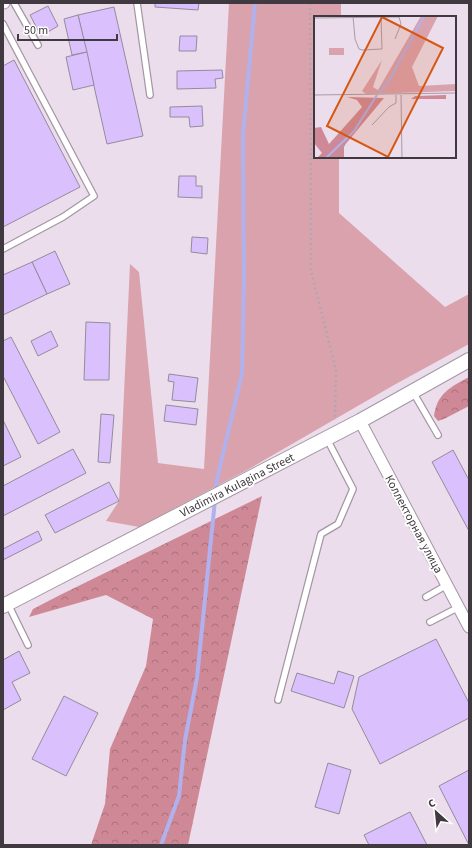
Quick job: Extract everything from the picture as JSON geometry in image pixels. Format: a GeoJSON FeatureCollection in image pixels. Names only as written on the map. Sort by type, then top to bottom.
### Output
{"type":"FeatureCollection","features":[{"type":"Feature","properties":{"kind":"street","name":"Vladimira Kulagina Street"},"geometry":{"type":"LineString","coordinates":[[5,604],[360,421],[469,360]]}},
{"type":"Feature","properties":{"kind":"street","name":"Коллекторная улица"},"geometry":{"type":"LineString","coordinates":[[360,421],[469,627]]}},
{"type":"Feature","properties":{"kind":"lane"},"geometry":{"type":"LineString","coordinates":[[14,3],[38,45]]}},
{"type":"Feature","properties":{"kind":"lane"},"geometry":{"type":"LineString","coordinates":[[137,3],[150,95]]}},
{"type":"Feature","properties":{"kind":"lane"},"geometry":{"type":"LineString","coordinates":[[3,24],[94,196],[63,217],[3,249]]}},
{"type":"Feature","properties":{"kind":"lane"},"geometry":{"type":"LineString","coordinates":[[413,392],[438,435]]}},
{"type":"Feature","properties":{"kind":"lane"},"geometry":{"type":"LineString","coordinates":[[278,700],[321,534],[338,524],[354,489],[331,436]]}},
{"type":"Feature","properties":{"kind":"lane"},"geometry":{"type":"LineString","coordinates":[[426,597],[447,585]]}},
{"type":"Feature","properties":{"kind":"lane"},"geometry":{"type":"LineString","coordinates":[[5,604],[28,645]]}},
{"type":"Feature","properties":{"kind":"lane"},"geometry":{"type":"LineString","coordinates":[[430,622],[459,608]]}},
{"type":"Feature","properties":{"kind":"path"},"geometry":{"type":"LineString","coordinates":[[310,3],[310,272],[336,370],[331,436]]}},
{"type":"Feature","properties":{"kind":"shaded area"},"geometry":{"type":"Polygon","coordinates":[[[229,3],[341,3],[341,16],[314,16],[314,158],[339,158],[339,213],[445,307],[469,294],[469,344],[394,385],[249,469],[139,527],[106,521],[119,501],[130,264],[139,272],[158,463],[204,469],[229,3]]]}},
{"type":"Feature","properties":{"kind":"green space"},"geometry":{"type":"Polygon","coordinates":[[[469,377],[469,406],[438,421],[434,416],[438,402],[442,396],[451,388],[469,377]]]}},
{"type":"Feature","properties":{"kind":"green space"},"geometry":{"type":"Polygon","coordinates":[[[262,496],[188,845],[91,845],[105,804],[110,749],[146,666],[153,619],[106,595],[29,617],[33,609],[262,496]]]}},
{"type":"Feature","properties":{"kind":"building"},"geometry":{"type":"Polygon","coordinates":[[[155,3],[199,3],[198,10],[155,7],[155,3]]]}},
{"type":"Feature","properties":{"kind":"building"},"geometry":{"type":"Polygon","coordinates":[[[48,6],[58,26],[41,36],[30,15],[48,6]]]}},
{"type":"Feature","properties":{"kind":"building"},"geometry":{"type":"Polygon","coordinates":[[[114,7],[143,136],[107,144],[78,15],[114,7]]]}},
{"type":"Feature","properties":{"kind":"building"},"geometry":{"type":"Polygon","coordinates":[[[78,15],[87,52],[72,55],[64,19],[78,15]]]}},
{"type":"Feature","properties":{"kind":"building"},"geometry":{"type":"Polygon","coordinates":[[[180,36],[197,36],[196,51],[179,51],[180,36]]]}},
{"type":"Feature","properties":{"kind":"building"},"geometry":{"type":"Polygon","coordinates":[[[87,52],[94,85],[73,90],[66,57],[87,52]]]}},
{"type":"Feature","properties":{"kind":"building"},"geometry":{"type":"Polygon","coordinates":[[[14,60],[80,187],[3,227],[3,66],[14,60]]]}},
{"type":"Feature","properties":{"kind":"building"},"geometry":{"type":"Polygon","coordinates":[[[222,70],[223,78],[215,79],[216,88],[177,89],[177,71],[222,70]]]}},
{"type":"Feature","properties":{"kind":"building"},"geometry":{"type":"Polygon","coordinates":[[[202,106],[203,126],[190,127],[189,117],[170,117],[170,107],[202,106]]]}},
{"type":"Feature","properties":{"kind":"building"},"geometry":{"type":"Polygon","coordinates":[[[179,176],[196,176],[196,186],[202,186],[202,198],[178,197],[179,176]]]}},
{"type":"Feature","properties":{"kind":"building"},"geometry":{"type":"Polygon","coordinates":[[[192,237],[208,238],[207,254],[191,252],[192,237]]]}},
{"type":"Feature","properties":{"kind":"building"},"geometry":{"type":"Polygon","coordinates":[[[55,251],[70,284],[47,294],[32,262],[55,251]]]}},
{"type":"Feature","properties":{"kind":"building"},"geometry":{"type":"Polygon","coordinates":[[[32,262],[47,294],[3,315],[3,275],[32,262]]]}},
{"type":"Feature","properties":{"kind":"building"},"geometry":{"type":"Polygon","coordinates":[[[86,322],[110,323],[109,380],[84,380],[86,322]]]}},
{"type":"Feature","properties":{"kind":"building"},"geometry":{"type":"Polygon","coordinates":[[[51,331],[58,346],[38,356],[31,341],[51,331]]]}},
{"type":"Feature","properties":{"kind":"building"},"geometry":{"type":"Polygon","coordinates":[[[11,337],[60,432],[38,444],[3,376],[3,341],[11,337]]]}},
{"type":"Feature","properties":{"kind":"building"},"geometry":{"type":"Polygon","coordinates":[[[169,374],[198,378],[195,402],[172,400],[174,382],[168,381],[169,374]]]}},
{"type":"Feature","properties":{"kind":"building"},"geometry":{"type":"Polygon","coordinates":[[[166,405],[198,409],[196,425],[164,421],[166,405]]]}},
{"type":"Feature","properties":{"kind":"building"},"geometry":{"type":"Polygon","coordinates":[[[101,414],[114,415],[110,463],[98,462],[101,414]]]}},
{"type":"Feature","properties":{"kind":"building"},"geometry":{"type":"Polygon","coordinates":[[[3,420],[21,457],[3,466],[3,420]]]}},
{"type":"Feature","properties":{"kind":"building"},"geometry":{"type":"Polygon","coordinates":[[[73,449],[86,473],[3,516],[3,486],[73,449]]]}},
{"type":"Feature","properties":{"kind":"building"},"geometry":{"type":"Polygon","coordinates":[[[453,450],[469,480],[469,531],[432,462],[453,450]]]}},
{"type":"Feature","properties":{"kind":"building"},"geometry":{"type":"Polygon","coordinates":[[[109,482],[119,501],[55,533],[45,515],[109,482]]]}},
{"type":"Feature","properties":{"kind":"building"},"geometry":{"type":"Polygon","coordinates":[[[38,531],[42,540],[3,560],[3,549],[38,531]]]}},
{"type":"Feature","properties":{"kind":"building"},"geometry":{"type":"Polygon","coordinates":[[[436,639],[469,703],[469,718],[380,764],[352,709],[359,677],[436,639]]]}},
{"type":"Feature","properties":{"kind":"building"},"geometry":{"type":"Polygon","coordinates":[[[19,651],[30,673],[12,682],[21,700],[3,710],[3,660],[19,651]]]}},
{"type":"Feature","properties":{"kind":"building"},"geometry":{"type":"Polygon","coordinates":[[[338,671],[354,676],[344,708],[291,691],[297,673],[334,684],[338,671]]]}},
{"type":"Feature","properties":{"kind":"building"},"geometry":{"type":"Polygon","coordinates":[[[64,696],[98,713],[66,776],[32,759],[64,696]]]}},
{"type":"Feature","properties":{"kind":"building"},"geometry":{"type":"Polygon","coordinates":[[[328,763],[351,770],[339,814],[315,807],[328,763]]]}},
{"type":"Feature","properties":{"kind":"building"},"geometry":{"type":"Polygon","coordinates":[[[469,770],[469,845],[439,786],[469,770]]]}},
{"type":"Feature","properties":{"kind":"building"},"geometry":{"type":"Polygon","coordinates":[[[410,812],[427,845],[369,845],[364,835],[410,812]]]}},
{"type":"Feature","properties":{"kind":"waterway"},"geometry":{"type":"LineString","coordinates":[[216,493],[217,479],[242,374],[244,280],[243,135],[255,3]]}},
{"type":"Feature","properties":{"kind":"waterway"},"geometry":{"type":"LineString","coordinates":[[161,845],[179,796],[185,740],[197,678],[215,500]]}}]}
